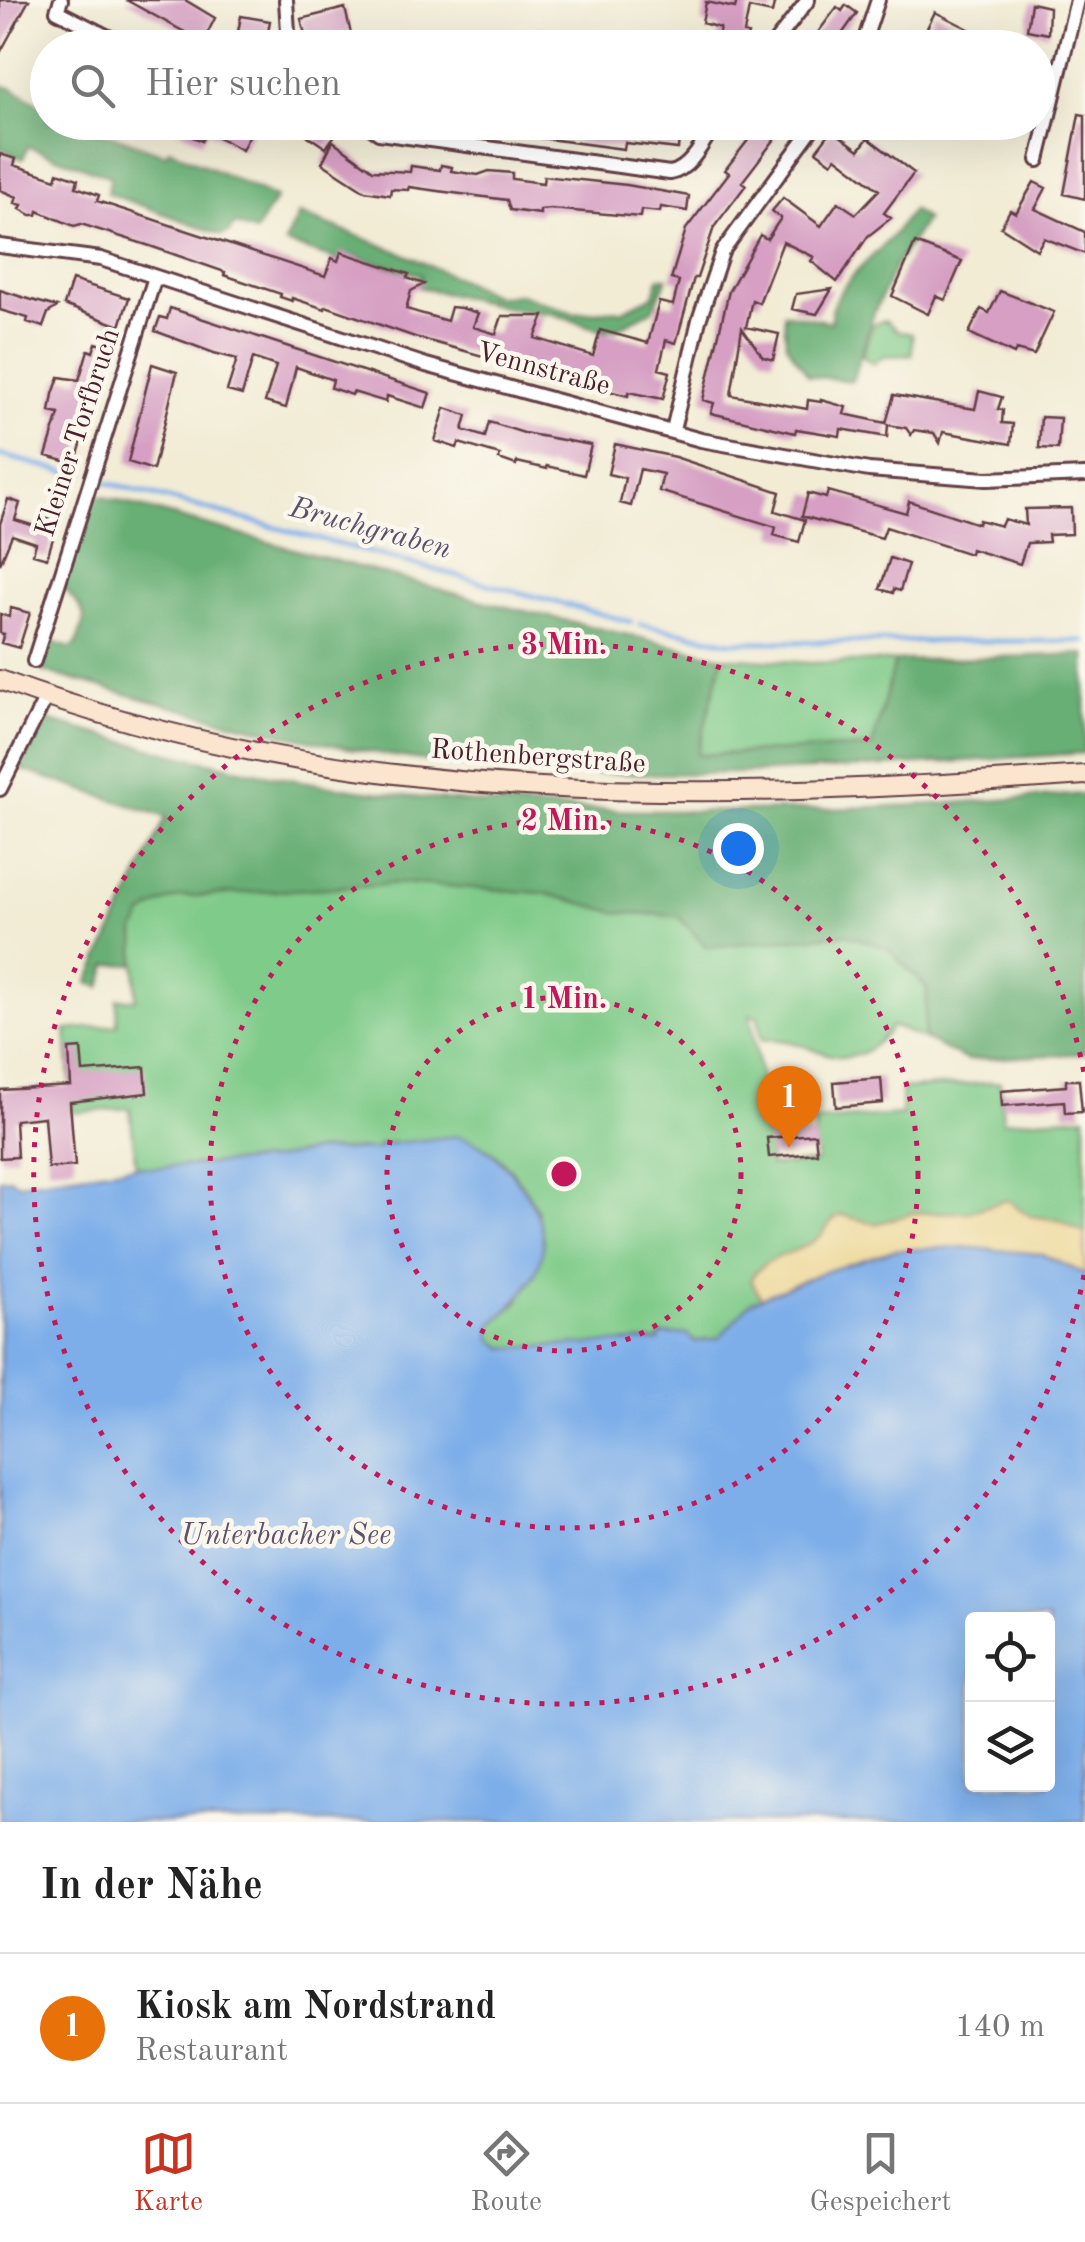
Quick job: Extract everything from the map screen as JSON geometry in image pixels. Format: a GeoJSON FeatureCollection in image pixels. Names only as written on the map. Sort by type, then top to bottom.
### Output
{"type":"FeatureCollection","features":[{"type":"Feature","properties":{"kind":"main road","name":"Rothenbergstraße"},"geometry":{"type":"LineString","coordinates":[[0,680],[254,752],[358,770],[472,783],[684,794],[880,790],[1085,776]]}},
{"type":"Feature","properties":{"kind":"street"},"geometry":{"type":"LineString","coordinates":[[61,0],[56,11],[94,30]]}},
{"type":"Feature","properties":{"kind":"street"},"geometry":{"type":"LineString","coordinates":[[286,0],[288,30]]}},
{"type":"Feature","properties":{"kind":"street"},"geometry":{"type":"LineString","coordinates":[[785,30],[808,0]]}},
{"type":"Feature","properties":{"kind":"street"},"geometry":{"type":"LineString","coordinates":[[868,30],[878,0]]}},
{"type":"Feature","properties":{"kind":"street"},"geometry":{"type":"LineString","coordinates":[[1055,90],[1077,0]]}},
{"type":"Feature","properties":{"kind":"street"},"geometry":{"type":"LineString","coordinates":[[430,140],[670,173],[686,166],[704,140]]}},
{"type":"Feature","properties":{"kind":"street"},"geometry":{"type":"LineString","coordinates":[[673,430],[699,320],[722,252],[803,140]]}},
{"type":"Feature","properties":{"kind":"street"},"geometry":{"type":"LineString","coordinates":[[1038,160],[1043,140]]}},
{"type":"Feature","properties":{"kind":"street","name":"Vennstraße"},"geometry":{"type":"LineString","coordinates":[[0,246],[83,254],[426,364],[729,446],[868,470],[986,479],[1085,476]]}},
{"type":"Feature","properties":{"kind":"street","name":"Kleiner Torfbruch"},"geometry":{"type":"LineString","coordinates":[[34,661],[154,277]]}},
{"type":"Feature","properties":{"kind":"street"},"geometry":{"type":"LineString","coordinates":[[0,788],[47,696]]}},
{"type":"Feature","properties":{"kind":"green space"},"geometry":{"type":"Polygon","coordinates":[[[0,85],[30,99],[30,140],[125,140],[166,154],[169,149],[276,198],[255,232],[234,224],[230,232],[222,235],[107,193],[111,177],[28,146],[23,159],[0,148],[0,85]]]}},
{"type":"Feature","properties":{"kind":"green space"},"geometry":{"type":"Polygon","coordinates":[[[912,210],[926,219],[895,266],[874,313],[852,381],[809,376],[786,344],[784,313],[831,322],[832,310],[844,286],[912,210]]]}},
{"type":"Feature","properties":{"kind":"green space"},"geometry":{"type":"Polygon","coordinates":[[[299,214],[402,253],[497,297],[520,294],[574,313],[623,310],[654,295],[659,277],[667,278],[653,310],[616,329],[600,330],[554,314],[418,287],[421,275],[342,253],[338,260],[285,243],[299,214]]]}},
{"type":"Feature","properties":{"kind":"green space"},"geometry":{"type":"Polygon","coordinates":[[[885,320],[898,331],[912,334],[912,355],[883,356],[873,364],[862,356],[872,325],[885,320]]]}},
{"type":"Feature","properties":{"kind":"green space"},"geometry":{"type":"Polygon","coordinates":[[[89,493],[490,603],[723,657],[697,755],[872,747],[895,661],[1085,654],[1085,753],[702,774],[549,771],[472,766],[363,751],[202,715],[42,671],[52,642],[70,648],[76,645],[83,625],[81,608],[63,588],[89,493]]]}},
{"type":"Feature","properties":{"kind":"green space"},"geometry":{"type":"Polygon","coordinates":[[[723,657],[809,663],[895,661],[872,747],[697,755],[723,657]]]}},
{"type":"Feature","properties":{"kind":"green space"},"geometry":{"type":"Polygon","coordinates":[[[48,720],[202,761],[319,784],[539,807],[630,811],[813,809],[1085,794],[1085,1053],[967,1060],[924,1039],[927,988],[888,948],[846,934],[706,947],[678,916],[615,912],[543,893],[403,883],[179,897],[143,915],[135,931],[135,964],[108,965],[101,987],[88,983],[166,817],[20,769],[48,720]]]}},
{"type":"Feature","properties":{"kind":"green space"},"geometry":{"type":"Polygon","coordinates":[[[403,883],[543,893],[615,911],[678,916],[706,947],[846,934],[887,948],[927,988],[924,1039],[892,1026],[875,1045],[859,1054],[830,1055],[782,1040],[762,1040],[758,1017],[750,1015],[765,1104],[770,1166],[817,1162],[814,1121],[902,1115],[901,1089],[1000,1082],[1003,1121],[1085,1116],[1085,1233],[1058,1220],[1029,1216],[1007,1200],[969,1212],[914,1213],[876,1224],[841,1216],[833,1219],[823,1235],[810,1244],[756,1271],[751,1279],[761,1298],[751,1302],[719,1338],[694,1342],[687,1334],[661,1335],[660,1341],[504,1348],[492,1339],[492,1325],[519,1301],[538,1211],[511,1170],[489,1150],[451,1142],[403,1142],[379,1144],[377,1149],[316,1151],[270,1160],[153,1168],[136,1166],[130,1108],[73,1113],[66,1030],[117,1025],[117,999],[136,999],[135,931],[143,915],[179,897],[403,883]]]}},
{"type":"Feature","properties":{"kind":"sand"},"geometry":{"type":"Polygon","coordinates":[[[1007,1200],[1030,1216],[1058,1220],[1085,1233],[1085,1274],[1041,1254],[894,1250],[824,1272],[761,1298],[751,1279],[764,1264],[811,1243],[841,1215],[876,1224],[914,1213],[969,1212],[1007,1200]]]}},
{"type":"Feature","properties":{"kind":"water","name":"Unterbacher See"},"geometry":{"type":"Polygon","coordinates":[[[466,1138],[496,1156],[529,1198],[539,1219],[542,1255],[525,1289],[492,1325],[492,1339],[504,1348],[659,1341],[660,1335],[687,1334],[694,1342],[719,1338],[751,1302],[824,1272],[894,1250],[963,1247],[1041,1254],[1085,1274],[1085,1822],[0,1822],[0,1179],[10,1178],[18,1183],[136,1166],[270,1160],[315,1151],[377,1149],[379,1145],[466,1138]]]}},
{"type":"Feature","properties":{"kind":"building"},"geometry":{"type":"Polygon","coordinates":[[[0,0],[29,0],[0,53],[0,0]]]}},
{"type":"Feature","properties":{"kind":"building"},"geometry":{"type":"Polygon","coordinates":[[[126,0],[185,0],[215,18],[209,30],[181,30],[126,0]]]}},
{"type":"Feature","properties":{"kind":"building"},"geometry":{"type":"Polygon","coordinates":[[[737,0],[775,0],[772,13],[749,8],[745,30],[720,30],[702,23],[706,2],[735,8],[737,0]]]}},
{"type":"Feature","properties":{"kind":"building"},"geometry":{"type":"Polygon","coordinates":[[[1031,3],[1049,7],[1048,30],[1027,30],[1031,3]]]}},
{"type":"Feature","properties":{"kind":"building"},"geometry":{"type":"Polygon","coordinates":[[[846,5],[857,13],[845,30],[820,30],[837,7],[842,11],[846,5]]]}},
{"type":"Feature","properties":{"kind":"building"},"geometry":{"type":"Polygon","coordinates":[[[345,8],[350,30],[304,30],[301,19],[345,8]]]}},
{"type":"Feature","properties":{"kind":"building"},"geometry":{"type":"Polygon","coordinates":[[[935,12],[971,30],[926,30],[935,12]]]}},
{"type":"Feature","properties":{"kind":"building"},"geometry":{"type":"Polygon","coordinates":[[[241,16],[270,21],[268,30],[238,30],[241,16]]]}},
{"type":"Feature","properties":{"kind":"building"},"geometry":{"type":"Polygon","coordinates":[[[1079,114],[1085,115],[1085,199],[1064,194],[1079,114]]]}},
{"type":"Feature","properties":{"kind":"building"},"geometry":{"type":"Polygon","coordinates":[[[224,140],[247,140],[242,150],[224,140]]]}},
{"type":"Feature","properties":{"kind":"building"},"geometry":{"type":"Polygon","coordinates":[[[314,140],[332,140],[326,148],[314,140]]]}},
{"type":"Feature","properties":{"kind":"building"},"geometry":{"type":"Polygon","coordinates":[[[556,140],[679,140],[678,149],[625,143],[624,149],[556,140]]]}},
{"type":"Feature","properties":{"kind":"building"},"geometry":{"type":"Polygon","coordinates":[[[748,140],[774,140],[714,227],[694,278],[676,343],[666,340],[659,369],[670,372],[663,399],[597,388],[415,337],[326,306],[325,309],[292,301],[150,246],[81,224],[74,226],[38,211],[31,215],[15,203],[17,197],[0,190],[0,154],[16,159],[14,165],[56,179],[58,172],[78,179],[76,187],[99,195],[97,201],[325,276],[332,258],[338,261],[341,252],[409,274],[407,278],[424,284],[411,291],[406,309],[447,321],[451,307],[461,308],[478,313],[473,327],[496,334],[502,316],[544,316],[535,338],[593,356],[600,330],[648,343],[659,302],[673,305],[679,281],[671,279],[686,229],[729,173],[725,170],[748,140]]]}},
{"type":"Feature","properties":{"kind":"building"},"geometry":{"type":"Polygon","coordinates":[[[824,140],[846,140],[859,150],[871,140],[914,173],[884,213],[891,218],[868,236],[837,282],[811,261],[814,257],[783,242],[759,303],[752,300],[746,327],[779,334],[773,360],[763,357],[742,328],[731,395],[807,409],[808,400],[821,400],[846,407],[844,414],[886,423],[894,395],[975,409],[979,391],[1002,397],[998,409],[1003,410],[1002,423],[1013,424],[1011,444],[943,432],[940,443],[934,433],[914,430],[911,435],[906,428],[888,425],[887,437],[841,429],[840,436],[796,429],[795,433],[711,413],[714,403],[703,400],[729,291],[760,235],[767,239],[781,218],[772,211],[783,198],[821,226],[838,202],[856,214],[879,190],[836,157],[832,163],[816,151],[824,140]]]}},
{"type":"Feature","properties":{"kind":"building"},"geometry":{"type":"Polygon","coordinates":[[[333,141],[373,170],[410,172],[411,166],[440,170],[441,165],[452,167],[451,171],[478,175],[489,171],[512,173],[512,179],[543,183],[544,176],[627,185],[689,196],[687,211],[661,207],[660,212],[641,210],[640,217],[551,209],[540,210],[540,214],[510,210],[507,200],[409,187],[391,189],[390,195],[365,191],[322,163],[333,141]]]}},
{"type":"Feature","properties":{"kind":"building"},"geometry":{"type":"Polygon","coordinates":[[[1034,182],[1046,188],[1035,209],[1085,232],[1085,254],[1044,238],[1037,250],[1001,227],[1010,210],[1016,213],[1034,182]]]}},
{"type":"Feature","properties":{"kind":"building"},"geometry":{"type":"Polygon","coordinates":[[[915,243],[962,261],[945,300],[936,296],[928,314],[892,296],[915,243]]]}},
{"type":"Feature","properties":{"kind":"building"},"geometry":{"type":"Polygon","coordinates":[[[72,280],[129,298],[120,326],[64,305],[72,280]]]}},
{"type":"Feature","properties":{"kind":"building"},"geometry":{"type":"Polygon","coordinates":[[[832,289],[817,314],[792,309],[796,294],[832,289]]]}},
{"type":"Feature","properties":{"kind":"building"},"geometry":{"type":"Polygon","coordinates":[[[0,290],[57,307],[48,313],[43,327],[0,310],[0,290]]]}},
{"type":"Feature","properties":{"kind":"building"},"geometry":{"type":"Polygon","coordinates":[[[1000,291],[1054,312],[1034,355],[1016,350],[1014,354],[969,333],[981,309],[989,313],[1000,291]]]}},
{"type":"Feature","properties":{"kind":"building"},"geometry":{"type":"Polygon","coordinates":[[[170,308],[430,393],[425,408],[387,396],[386,402],[353,392],[352,395],[331,388],[333,380],[296,367],[286,408],[275,405],[265,402],[276,366],[253,358],[242,395],[227,391],[237,359],[155,331],[160,317],[167,319],[170,308]]]}},
{"type":"Feature","properties":{"kind":"building"},"geometry":{"type":"Polygon","coordinates":[[[96,343],[112,348],[103,376],[97,373],[77,436],[83,438],[75,464],[46,456],[59,414],[50,412],[59,377],[79,380],[88,350],[93,352],[96,343]]]}},
{"type":"Feature","properties":{"kind":"building"},"geometry":{"type":"Polygon","coordinates":[[[152,364],[177,372],[153,470],[128,462],[152,364]]]}},
{"type":"Feature","properties":{"kind":"building"},"geometry":{"type":"Polygon","coordinates":[[[445,408],[467,415],[463,430],[485,437],[489,422],[524,433],[591,445],[584,475],[547,466],[517,462],[516,465],[499,459],[500,455],[459,443],[457,448],[435,441],[445,408]]]}},
{"type":"Feature","properties":{"kind":"building"},"geometry":{"type":"Polygon","coordinates":[[[1041,417],[1060,418],[1058,449],[1039,448],[1041,417]]]}},
{"type":"Feature","properties":{"kind":"building"},"geometry":{"type":"Polygon","coordinates":[[[615,444],[675,457],[780,492],[775,511],[805,520],[799,542],[774,535],[776,527],[659,491],[663,474],[640,469],[631,506],[620,503],[625,478],[608,474],[615,444]]]}},
{"type":"Feature","properties":{"kind":"building"},"geometry":{"type":"Polygon","coordinates":[[[828,491],[906,513],[909,501],[978,524],[979,520],[1001,526],[1004,519],[1026,525],[1025,509],[1071,508],[1072,534],[1048,535],[1049,542],[1027,543],[1020,564],[971,549],[970,554],[886,527],[882,538],[802,516],[808,493],[826,498],[828,491]]]}},
{"type":"Feature","properties":{"kind":"building"},"geometry":{"type":"Polygon","coordinates":[[[8,499],[20,503],[15,520],[41,528],[44,518],[58,522],[47,558],[33,554],[36,543],[12,535],[0,564],[0,524],[8,499]]]}},
{"type":"Feature","properties":{"kind":"building"},"geometry":{"type":"Polygon","coordinates":[[[890,558],[908,564],[900,591],[894,589],[893,593],[880,589],[890,558]]]}},
{"type":"Feature","properties":{"kind":"building"},"geometry":{"type":"Polygon","coordinates":[[[11,608],[30,613],[19,648],[1,643],[4,634],[0,633],[0,614],[9,617],[11,608]]]}},
{"type":"Feature","properties":{"kind":"building"},"geometry":{"type":"Polygon","coordinates":[[[81,1048],[83,1072],[145,1067],[147,1093],[70,1102],[75,1166],[48,1168],[44,1117],[15,1120],[17,1157],[0,1158],[0,1090],[71,1086],[69,1049],[81,1048]]]}},
{"type":"Feature","properties":{"kind":"building"},"geometry":{"type":"Polygon","coordinates":[[[881,1078],[883,1103],[836,1107],[834,1082],[881,1078]]]}},
{"type":"Feature","properties":{"kind":"building"},"geometry":{"type":"Polygon","coordinates":[[[1066,1080],[1079,1080],[1082,1112],[1065,1113],[1064,1101],[1002,1106],[1001,1091],[1066,1086],[1066,1080]]]}},
{"type":"Feature","properties":{"kind":"building"},"geometry":{"type":"Polygon","coordinates":[[[815,1134],[817,1153],[769,1157],[767,1138],[815,1134]]]}},
{"type":"Feature","properties":{"kind":"waterway","name":"Bruchgraben"},"geometry":{"type":"LineString","coordinates":[[0,455],[82,476]]}},
{"type":"Feature","properties":{"kind":"waterway","name":"Bruchgraben"},"geometry":{"type":"LineString","coordinates":[[97,480],[631,622]]}},
{"type":"Feature","properties":{"kind":"waterway","name":"Bruchgraben"},"geometry":{"type":"LineString","coordinates":[[640,624],[730,642],[1085,641]]}},
{"type":"Feature","properties":{"kind":"place","name":"Kiosk am Nordstrand"},"geometry":{"type":"Point","coordinates":[789,1148]}}]}
